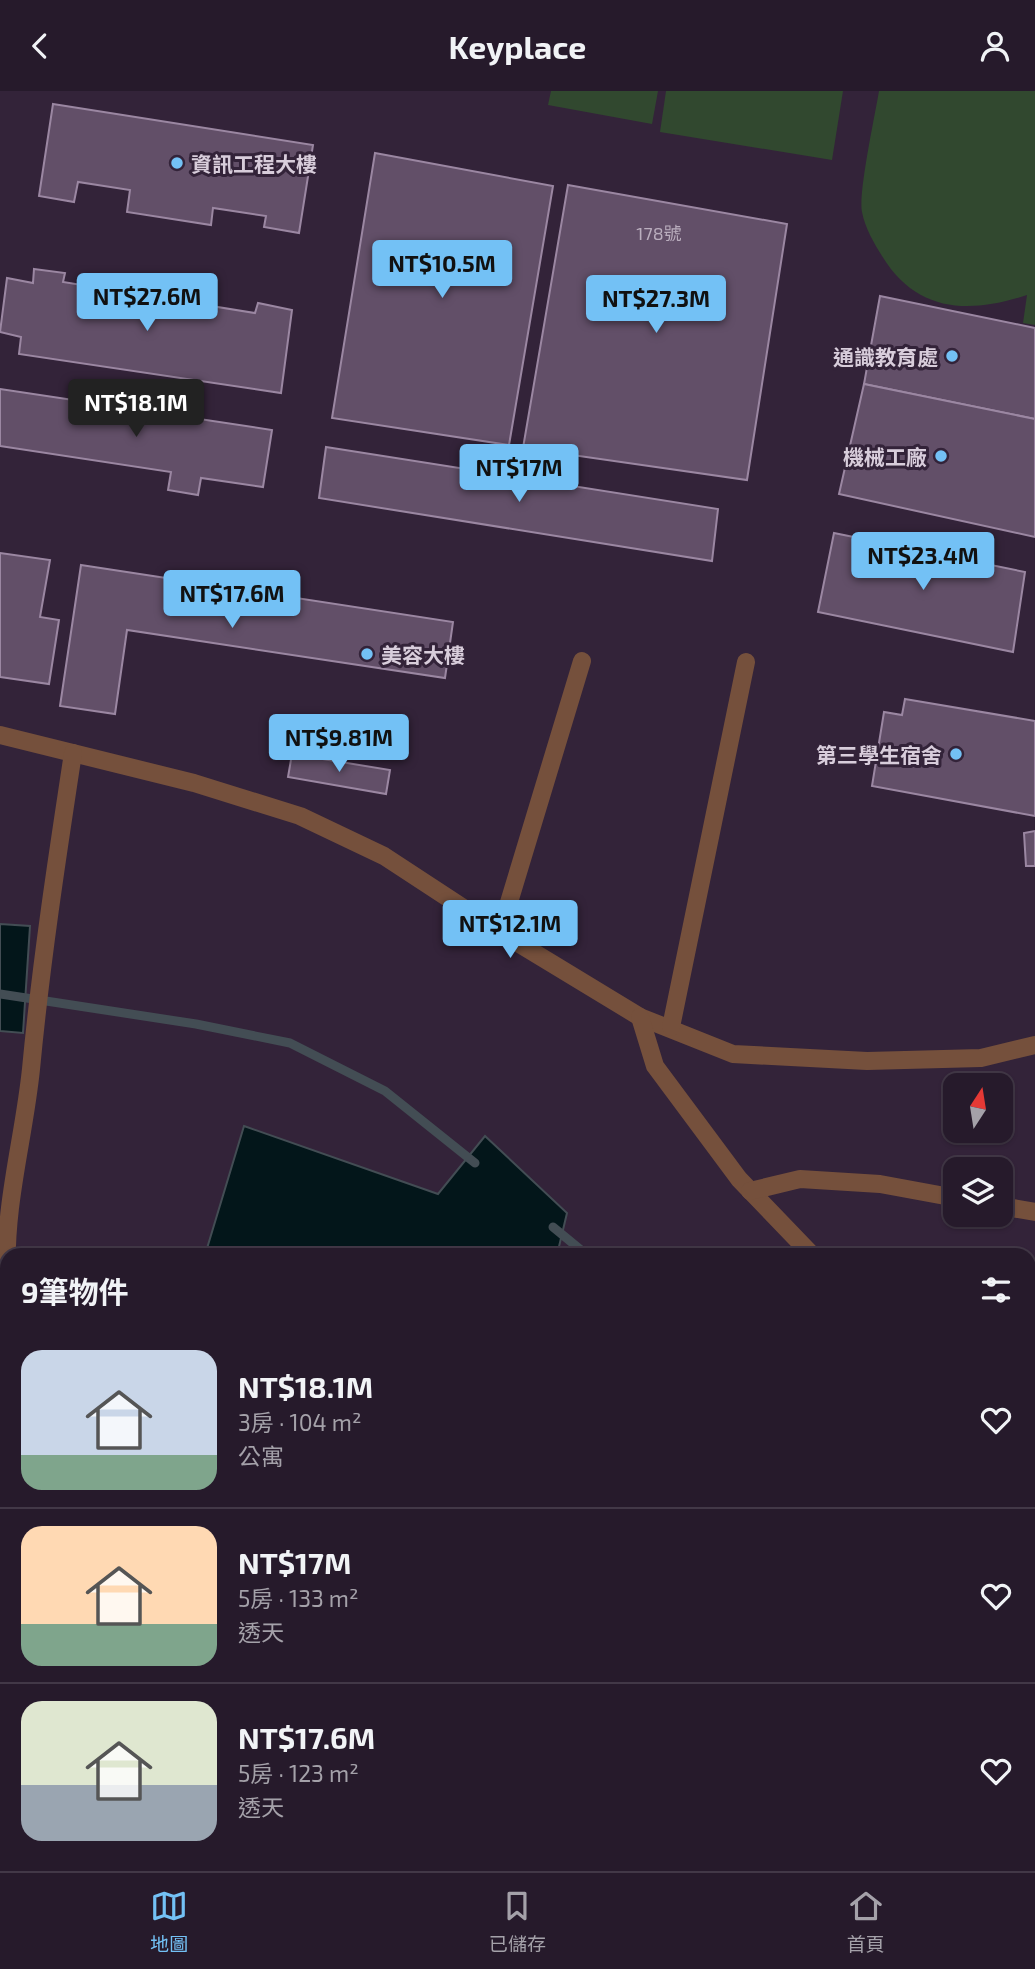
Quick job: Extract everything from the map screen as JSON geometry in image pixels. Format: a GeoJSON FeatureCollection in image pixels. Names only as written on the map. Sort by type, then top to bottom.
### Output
{"type":"FeatureCollection","features":[{"type":"Feature","properties":{"kind":"street"},"geometry":{"type":"LineString","coordinates":[[500,932],[582,661]]}},
{"type":"Feature","properties":{"kind":"street"},"geometry":{"type":"LineString","coordinates":[[671,1027],[746,662]]}},
{"type":"Feature","properties":{"kind":"street"},"geometry":{"type":"LineString","coordinates":[[0,735],[194,783],[300,816],[384,856],[500,932],[640,1017],[671,1027],[733,1054],[867,1061],[981,1058],[1035,1045]]}},
{"type":"Feature","properties":{"kind":"street"},"geometry":{"type":"LineString","coordinates":[[6,1248],[73,753]]}},
{"type":"Feature","properties":{"kind":"street"},"geometry":{"type":"LineString","coordinates":[[640,1017],[655,1066],[750,1191],[805,1248]]}},
{"type":"Feature","properties":{"kind":"street"},"geometry":{"type":"LineString","coordinates":[[750,1191],[800,1179],[880,1184],[943,1196]]}},
{"type":"Feature","properties":{"kind":"street"},"geometry":{"type":"LineString","coordinates":[[1013,1208],[1035,1212]]}},
{"type":"Feature","properties":{"kind":"green space"},"geometry":{"type":"Polygon","coordinates":[[[551,91],[658,91],[652,124],[548,105],[551,91]]]}},
{"type":"Feature","properties":{"kind":"green space"},"geometry":{"type":"Polygon","coordinates":[[[666,91],[843,91],[832,160],[660,132],[666,91]]]}},
{"type":"Feature","properties":{"kind":"green space"},"geometry":{"type":"Polygon","coordinates":[[[879,91],[1035,91],[1035,325],[1023,323],[1027,295],[985,305],[946,304],[911,289],[882,256],[865,224],[861,203],[879,91]]]}},
{"type":"Feature","properties":{"kind":"shaded area"},"geometry":{"type":"Polygon","coordinates":[[[0,924],[30,926],[23,1033],[0,1031],[0,924]]]}},
{"type":"Feature","properties":{"kind":"shaded area"},"geometry":{"type":"Polygon","coordinates":[[[244,1126],[438,1194],[485,1136],[567,1213],[559,1248],[207,1248],[244,1126]]]}},
{"type":"Feature","properties":{"kind":"building","name":"資訊工程大樓"},"geometry":{"type":"Polygon","coordinates":[[[53,104],[313,145],[299,233],[264,227],[266,216],[213,208],[211,225],[127,212],[130,190],[78,182],[74,202],[39,196],[53,104]]]}},
{"type":"Feature","properties":{"kind":"building"},"geometry":{"type":"Polygon","coordinates":[[[375,153],[553,186],[509,445],[332,418],[375,153]]]}},
{"type":"Feature","properties":{"kind":"building"},"geometry":{"type":"Polygon","coordinates":[[[568,185],[787,224],[747,480],[523,448],[568,185]]]}},
{"type":"Feature","properties":{"kind":"building"},"geometry":{"type":"Polygon","coordinates":[[[34,269],[65,273],[63,282],[255,313],[258,303],[292,310],[281,393],[19,354],[21,337],[0,332],[7,278],[33,283],[34,269]]]}},
{"type":"Feature","properties":{"kind":"building","name":"通識教育處"},"geometry":{"type":"Polygon","coordinates":[[[880,296],[1035,328],[1035,419],[864,384],[880,296]]]}},
{"type":"Feature","properties":{"kind":"building","name":"機械工廠"},"geometry":{"type":"Polygon","coordinates":[[[864,384],[1035,419],[1035,537],[839,494],[864,384]]]}},
{"type":"Feature","properties":{"kind":"building"},"geometry":{"type":"Polygon","coordinates":[[[0,389],[272,430],[263,487],[201,478],[198,495],[168,490],[171,472],[0,446],[0,389]]]}},
{"type":"Feature","properties":{"kind":"building"},"geometry":{"type":"Polygon","coordinates":[[[326,447],[718,509],[712,561],[319,498],[326,447]]]}},
{"type":"Feature","properties":{"kind":"building"},"geometry":{"type":"Polygon","coordinates":[[[834,533],[1025,572],[1013,652],[818,612],[834,533]]]}},
{"type":"Feature","properties":{"kind":"building"},"geometry":{"type":"Polygon","coordinates":[[[0,553],[50,560],[40,617],[59,620],[49,684],[0,677],[0,553]]]}},
{"type":"Feature","properties":{"kind":"building","name":"美容大樓"},"geometry":{"type":"Polygon","coordinates":[[[81,565],[453,622],[445,678],[127,630],[115,714],[60,706],[81,565]]]}},
{"type":"Feature","properties":{"kind":"building","name":"第三學生宿舍"},"geometry":{"type":"Polygon","coordinates":[[[905,699],[1035,721],[1035,816],[872,786],[884,712],[902,715],[905,699]]]}},
{"type":"Feature","properties":{"kind":"building"},"geometry":{"type":"Polygon","coordinates":[[[292,754],[390,770],[386,794],[288,777],[292,754]]]}},
{"type":"Feature","properties":{"kind":"building"},"geometry":{"type":"Polygon","coordinates":[[[1035,831],[1035,866],[1026,866],[1024,833],[1035,831]]]}},
{"type":"Feature","properties":{"kind":"waterway"},"geometry":{"type":"LineString","coordinates":[[0,994],[196,1024],[290,1043],[385,1091],[475,1163]]}},
{"type":"Feature","properties":{"kind":"waterway"},"geometry":{"type":"LineString","coordinates":[[553,1227],[578,1248]]}},
{"type":"Feature","properties":{"kind":"place","name":"資訊工程大樓"},"geometry":{"type":"Point","coordinates":[177,163]}},
{"type":"Feature","properties":{"kind":"place","name":"通識教育處"},"geometry":{"type":"Point","coordinates":[952,356]}},
{"type":"Feature","properties":{"kind":"place","name":"機械工廠"},"geometry":{"type":"Point","coordinates":[941,456]}},
{"type":"Feature","properties":{"kind":"place","name":"美容大樓"},"geometry":{"type":"Point","coordinates":[367,654]}},
{"type":"Feature","properties":{"kind":"place","name":"第三學生宿舍"},"geometry":{"type":"Point","coordinates":[956,754]}}]}
